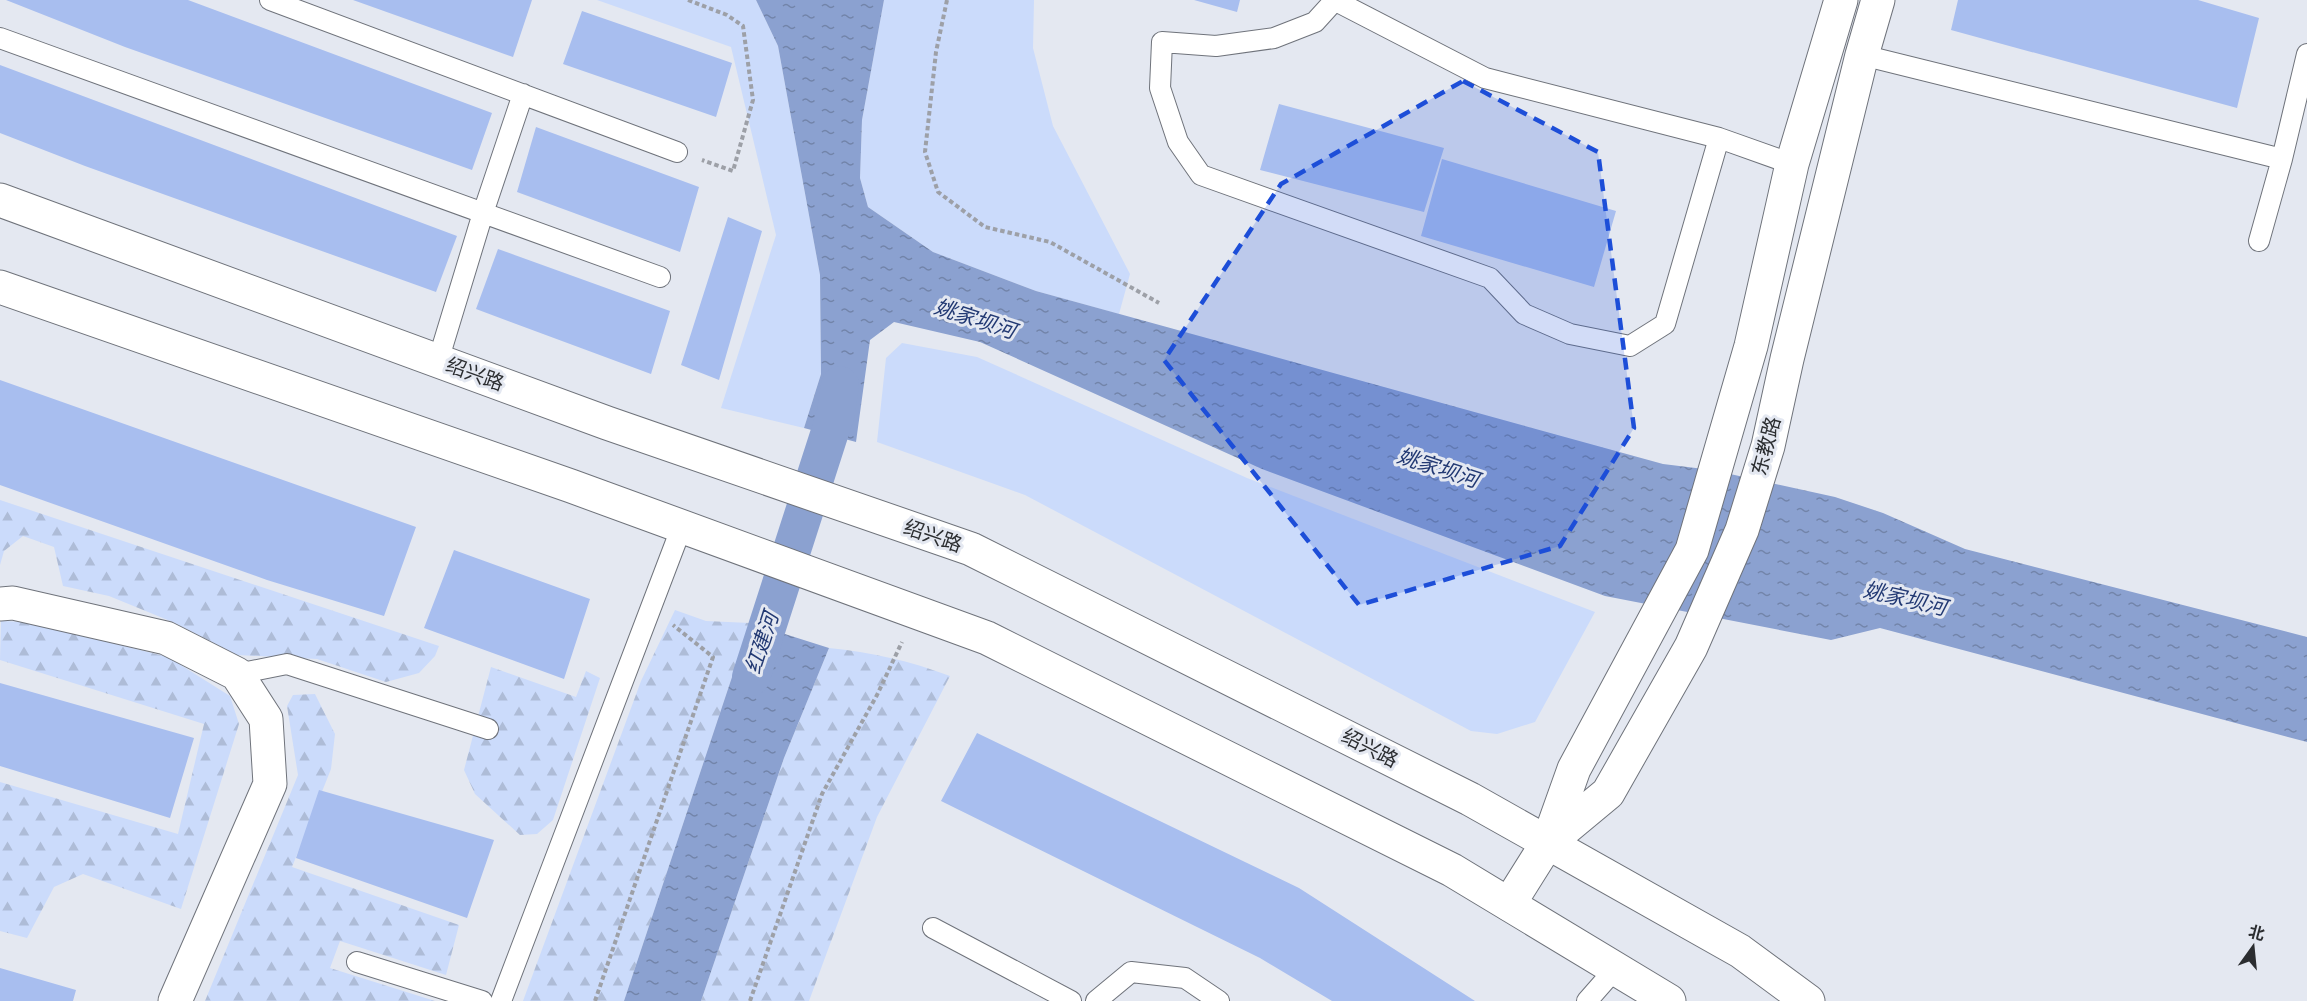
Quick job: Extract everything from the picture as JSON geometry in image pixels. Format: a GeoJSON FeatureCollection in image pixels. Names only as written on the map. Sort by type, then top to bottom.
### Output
{"type":"FeatureCollection","features":[{"type":"Feature","properties":{"kind":"main road","name":"东教路"},"geometry":{"type":"LineString","coordinates":[[1509,904],[1548,842],[1574,769],[1692,550],[1751,346],[1792,164],[1841,0]]}},
{"type":"Feature","properties":{"kind":"main road","name":"东教路"},"geometry":{"type":"LineString","coordinates":[[1548,842],[1608,793],[1691,647],[1742,530],[1768,446],[1786,359],[1862,55],[1878,0]]}},
{"type":"Feature","properties":{"kind":"main road","name":"绍兴路"},"geometry":{"type":"LineString","coordinates":[[0,200],[607,423],[971,549],[1470,798],[1740,951],[1808,1001]]}},
{"type":"Feature","properties":{"kind":"main road"},"geometry":{"type":"LineString","coordinates":[[0,287],[682,526],[987,638],[1452,870],[1669,1001]]}},
{"type":"Feature","properties":{"kind":"main road"},"geometry":{"type":"LineString","coordinates":[[0,604],[13,603],[166,638],[237,674],[266,718],[270,784],[175,1001]]}},
{"type":"Feature","properties":{"kind":"lane"},"geometry":{"type":"LineString","coordinates":[[270,0],[677,152]]}},
{"type":"Feature","properties":{"kind":"lane"},"geometry":{"type":"LineString","coordinates":[[1719,138],[1665,324],[1630,346],[1570,334],[1524,314],[1490,278],[1201,175],[1178,142],[1160,88],[1162,42],[1216,46],[1274,38],[1315,22],[1334,1],[1485,78],[1719,138],[1792,164]]}},
{"type":"Feature","properties":{"kind":"lane"},"geometry":{"type":"LineString","coordinates":[[0,38],[660,277]]}},
{"type":"Feature","properties":{"kind":"lane"},"geometry":{"type":"LineString","coordinates":[[2259,242],[2307,54]]}},
{"type":"Feature","properties":{"kind":"lane"},"geometry":{"type":"LineString","coordinates":[[1862,55],[2282,159]]}},
{"type":"Feature","properties":{"kind":"lane"},"geometry":{"type":"LineString","coordinates":[[438,361],[483,213],[523,94]]}},
{"type":"Feature","properties":{"kind":"lane"},"geometry":{"type":"LineString","coordinates":[[501,1001],[682,526]]}},
{"type":"Feature","properties":{"kind":"lane"},"geometry":{"type":"LineString","coordinates":[[237,674],[286,664],[488,729]]}},
{"type":"Feature","properties":{"kind":"lane"},"geometry":{"type":"LineString","coordinates":[[933,928],[1071,1001]]}},
{"type":"Feature","properties":{"kind":"lane"},"geometry":{"type":"LineString","coordinates":[[357,962],[482,1001]]}},
{"type":"Feature","properties":{"kind":"lane"},"geometry":{"type":"LineString","coordinates":[[1587,1001],[1616,969]]}},
{"type":"Feature","properties":{"kind":"lane"},"geometry":{"type":"LineString","coordinates":[[1096,1001],[1131,972],[1185,978],[1218,1001]]}},
{"type":"Feature","properties":{"kind":"path"},"geometry":{"type":"LineString","coordinates":[[677,152],[733,171],[753,100],[743,26],[727,15],[688,0]]}},
{"type":"Feature","properties":{"kind":"path"},"geometry":{"type":"LineString","coordinates":[[947,0],[936,52],[925,152],[938,192],[985,227],[1050,242],[1159,303]]}},
{"type":"Feature","properties":{"kind":"path"},"geometry":{"type":"LineString","coordinates":[[595,1001],[713,657],[651,607]]}},
{"type":"Feature","properties":{"kind":"path"},"geometry":{"type":"LineString","coordinates":[[750,1001],[822,794],[877,695],[916,611]]}},
{"type":"Feature","properties":{"kind":"highlighted area"},"geometry":{"type":"Polygon","coordinates":[[[1463,81],[1598,152],[1634,428],[1560,546],[1359,605],[1164,360],[1281,184],[1463,81]]]}},
{"type":"Feature","properties":{"kind":"green space"},"geometry":{"type":"Polygon","coordinates":[[[597,0],[756,0],[778,46],[820,275],[821,374],[804,428],[721,408],[776,235],[731,47],[597,0]]]}},
{"type":"Feature","properties":{"kind":"green space"},"geometry":{"type":"Polygon","coordinates":[[[884,0],[1034,0],[1033,48],[1053,126],[1130,274],[1119,314],[1036,291],[933,252],[868,207],[860,178],[862,120],[884,0]]]}},
{"type":"Feature","properties":{"kind":"green space"},"geometry":{"type":"Polygon","coordinates":[[[902,343],[977,357],[1247,478],[1595,612],[1535,722],[1497,734],[1471,731],[1025,495],[877,442],[886,358],[902,343]]]}},
{"type":"Feature","properties":{"kind":"green space"},"geometry":{"type":"Polygon","coordinates":[[[0,500],[439,646],[435,656],[419,673],[386,682],[317,659],[237,655],[175,623],[109,596],[63,586],[54,547],[23,536],[4,551],[0,565],[0,500]]]}},
{"type":"Feature","properties":{"kind":"green space"},"geometry":{"type":"Polygon","coordinates":[[[675,610],[706,621],[750,623],[624,1001],[523,1001],[641,681],[675,610]]]}},
{"type":"Feature","properties":{"kind":"green space"},"geometry":{"type":"Polygon","coordinates":[[[1,621],[27,622],[168,657],[230,696],[239,724],[181,909],[83,874],[54,887],[27,938],[0,931],[0,782],[178,834],[204,724],[0,660],[1,621]]]}},
{"type":"Feature","properties":{"kind":"green space"},"geometry":{"type":"Polygon","coordinates":[[[829,648],[890,658],[950,676],[877,817],[809,1001],[701,1001],[784,758],[829,648]]]}},
{"type":"Feature","properties":{"kind":"green space"},"geometry":{"type":"Polygon","coordinates":[[[491,667],[576,697],[586,671],[600,678],[553,820],[537,834],[520,835],[475,794],[464,770],[491,667]]]}},
{"type":"Feature","properties":{"kind":"green space"},"geometry":{"type":"Polygon","coordinates":[[[315,694],[335,734],[331,769],[292,867],[459,925],[446,975],[340,941],[330,968],[435,1001],[205,1001],[298,775],[287,706],[293,695],[315,694]]]}},
{"type":"Feature","properties":{"kind":"water","name":"姚家坝河"},"geometry":{"type":"Polygon","coordinates":[[[756,0],[884,0],[862,120],[860,178],[868,207],[933,252],[1036,291],[1663,464],[1712,470],[1835,497],[1883,513],[1965,549],[2307,637],[2307,742],[1880,628],[1831,640],[1605,596],[1262,469],[980,342],[894,322],[870,340],[856,442],[804,428],[821,374],[820,275],[778,46],[756,0]]]}},
{"type":"Feature","properties":{"kind":"water"},"geometry":{"type":"Polygon","coordinates":[[[750,623],[829,648],[784,758],[701,1001],[624,1001],[750,623]]]}},
{"type":"Feature","properties":{"kind":"building"},"geometry":{"type":"Polygon","coordinates":[[[6,0],[188,0],[492,113],[472,170],[125,47],[6,0]]]}},
{"type":"Feature","properties":{"kind":"building"},"geometry":{"type":"Polygon","coordinates":[[[353,0],[532,0],[513,57],[353,0]]]}},
{"type":"Feature","properties":{"kind":"building"},"geometry":{"type":"Polygon","coordinates":[[[1194,0],[1240,0],[1237,12],[1194,0]]]}},
{"type":"Feature","properties":{"kind":"building"},"geometry":{"type":"Polygon","coordinates":[[[1958,0],[2198,0],[2259,18],[2237,108],[1951,30],[1958,0]]]}},
{"type":"Feature","properties":{"kind":"building"},"geometry":{"type":"Polygon","coordinates":[[[582,11],[732,63],[716,117],[563,64],[582,11]]]}},
{"type":"Feature","properties":{"kind":"building"},"geometry":{"type":"Polygon","coordinates":[[[0,65],[457,236],[436,292],[85,166],[0,133],[0,65]]]}},
{"type":"Feature","properties":{"kind":"building"},"geometry":{"type":"Polygon","coordinates":[[[1279,104],[1444,148],[1424,212],[1260,170],[1279,104]]]}},
{"type":"Feature","properties":{"kind":"building"},"geometry":{"type":"Polygon","coordinates":[[[536,127],[699,187],[680,252],[517,192],[536,127]]]}},
{"type":"Feature","properties":{"kind":"building"},"geometry":{"type":"Polygon","coordinates":[[[1442,159],[1616,211],[1594,287],[1421,236],[1442,159]]]}},
{"type":"Feature","properties":{"kind":"building"},"geometry":{"type":"Polygon","coordinates":[[[728,217],[762,231],[719,380],[681,365],[728,217]]]}},
{"type":"Feature","properties":{"kind":"building"},"geometry":{"type":"Polygon","coordinates":[[[498,249],[670,311],[651,374],[476,309],[498,249]]]}},
{"type":"Feature","properties":{"kind":"building"},"geometry":{"type":"Polygon","coordinates":[[[0,380],[416,527],[384,616],[267,580],[0,485],[0,380]]]}},
{"type":"Feature","properties":{"kind":"building"},"geometry":{"type":"Polygon","coordinates":[[[454,550],[590,599],[564,679],[424,628],[454,550]]]}},
{"type":"Feature","properties":{"kind":"building"},"geometry":{"type":"Polygon","coordinates":[[[0,683],[194,738],[170,818],[0,766],[0,683]]]}},
{"type":"Feature","properties":{"kind":"building"},"geometry":{"type":"Polygon","coordinates":[[[977,733],[1299,888],[1475,1001],[1332,1001],[1260,958],[941,801],[977,733]]]}},
{"type":"Feature","properties":{"kind":"building"},"geometry":{"type":"Polygon","coordinates":[[[319,790],[494,840],[467,918],[296,858],[319,790]]]}},
{"type":"Feature","properties":{"kind":"building"},"geometry":{"type":"Polygon","coordinates":[[[0,968],[76,990],[73,1001],[0,1001],[0,968]]]}},
{"type":"Feature","properties":{"kind":"waterway","name":"红建河"},"geometry":{"type":"LineString","coordinates":[[751,677],[836,413],[840,385]]}}]}
